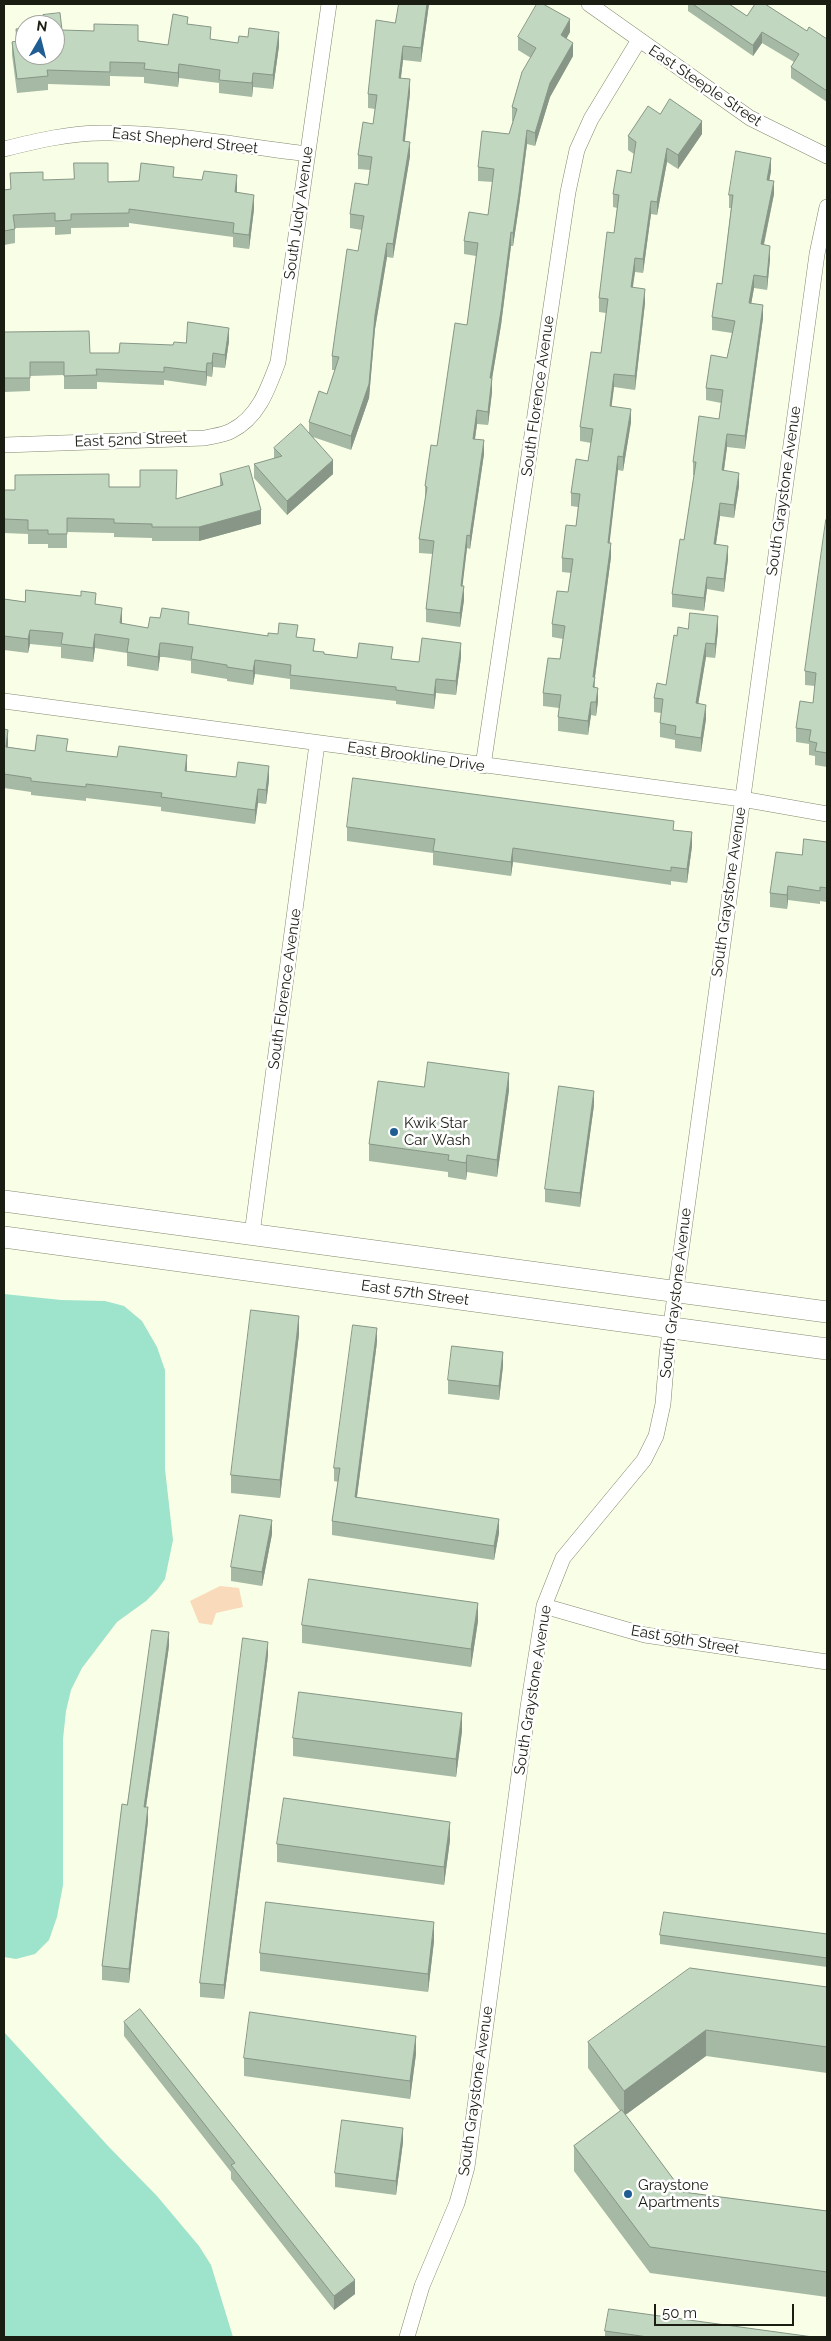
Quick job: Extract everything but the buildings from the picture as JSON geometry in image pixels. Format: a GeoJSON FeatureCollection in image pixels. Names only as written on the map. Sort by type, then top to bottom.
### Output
{"type":"FeatureCollection","features":[{"type":"Feature","properties":{"kind":"main road"},"geometry":{"type":"LineString","coordinates":[[4,1201],[827,1312]]}},
{"type":"Feature","properties":{"kind":"main road","name":"East 57th Street"},"geometry":{"type":"LineString","coordinates":[[4,1237],[827,1348]]}},
{"type":"Feature","properties":{"kind":"street","name":"South Judy Avenue"},"geometry":{"type":"LineString","coordinates":[[252,416],[268,390],[278,362],[329,4]]}},
{"type":"Feature","properties":{"kind":"street","name":"East Steeple Street"},"geometry":{"type":"LineString","coordinates":[[589,4],[750,118],[827,156]]}},
{"type":"Feature","properties":{"kind":"street","name":"South Florence Avenue"},"geometry":{"type":"LineString","coordinates":[[483,766],[573,166],[577,150],[590,118],[639,40]]}},
{"type":"Feature","properties":{"kind":"street","name":"East Shepherd Street"},"geometry":{"type":"LineString","coordinates":[[4,149],[43,139],[101,133],[161,136],[308,154]]}},
{"type":"Feature","properties":{"kind":"street","name":"South Graystone Avenue"},"geometry":{"type":"LineString","coordinates":[[406,2337],[422,2286],[457,2203],[467,2166],[528,1707],[544,1606],[563,1558],[644,1460],[656,1436],[663,1404],[670,1327],[742,799],[817,254],[827,207]]}},
{"type":"Feature","properties":{"kind":"street","name":"East 52nd Street"},"geometry":{"type":"LineString","coordinates":[[4,445],[205,438],[231,432],[252,416]]}},
{"type":"Feature","properties":{"kind":"street","name":"East Brookline Drive"},"geometry":{"type":"LineString","coordinates":[[4,701],[742,799],[827,814]]}},
{"type":"Feature","properties":{"kind":"street","name":"South Florence Avenue"},"geometry":{"type":"LineString","coordinates":[[252,1234],[317,744]]}},
{"type":"Feature","properties":{"kind":"street","name":"East 59th Street"},"geometry":{"type":"LineString","coordinates":[[544,1606],[645,1635],[827,1662]]}},
{"type":"Feature","properties":{"kind":"shaded area"},"geometry":{"type":"Polygon","coordinates":[[[4,1294],[61,1300],[105,1301],[124,1306],[142,1321],[157,1347],[165,1370],[165,1469],[173,1540],[165,1579],[146,1601],[117,1622],[82,1668],[71,1690],[66,1711],[63,1739],[63,1885],[57,1917],[49,1940],[35,1954],[16,1959],[4,1957],[4,1294]]]}},
{"type":"Feature","properties":{"kind":"shaded area"},"geometry":{"type":"Polygon","coordinates":[[[220,1586],[239,1588],[243,1607],[216,1613],[212,1625],[199,1623],[190,1601],[220,1586]]]}},
{"type":"Feature","properties":{"kind":"shaded area"},"geometry":{"type":"Polygon","coordinates":[[[4,2032],[109,2147],[157,2196],[199,2246],[211,2265],[233,2337],[4,2337],[4,2032]]]}},
{"type":"Feature","properties":{"kind":"place","name":"Kwik Star Car Wash"},"geometry":{"type":"Point","coordinates":[394,1132]}},
{"type":"Feature","properties":{"kind":"place","name":"Graystone Apartments"},"geometry":{"type":"Point","coordinates":[628,2194]}}]}
